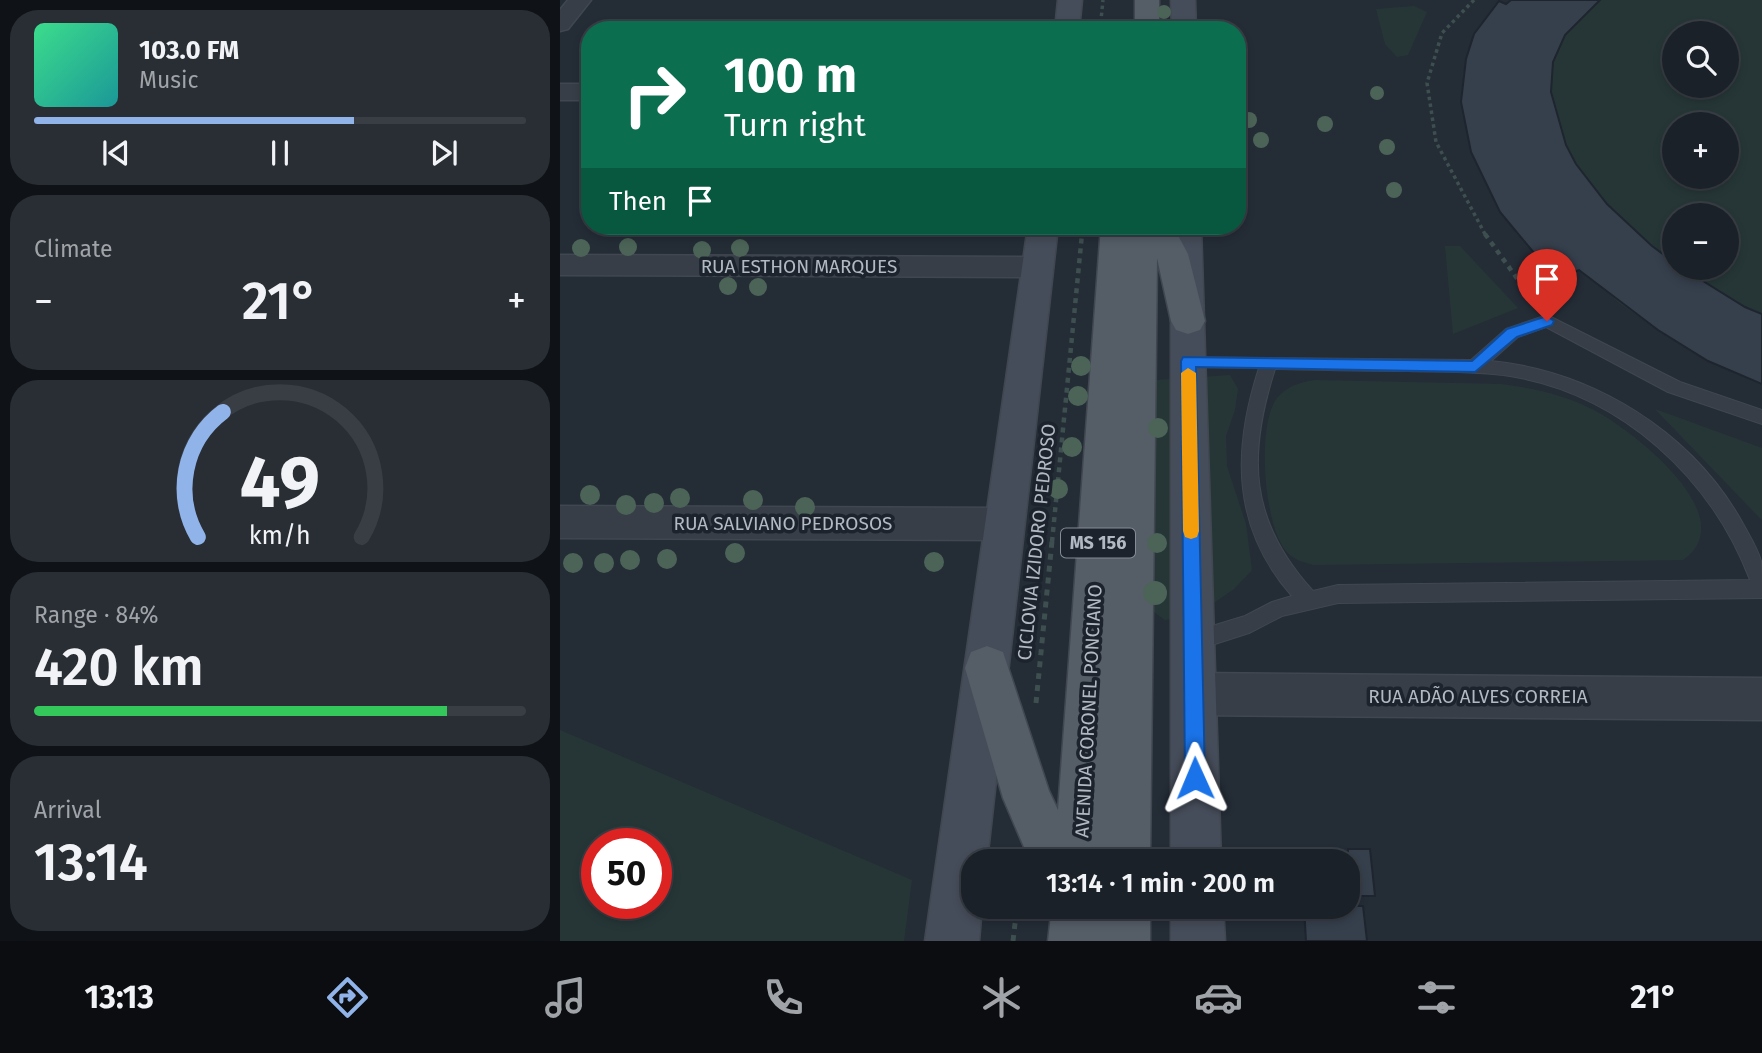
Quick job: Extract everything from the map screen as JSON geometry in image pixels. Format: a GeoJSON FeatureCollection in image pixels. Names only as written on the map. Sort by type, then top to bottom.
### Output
{"type":"FeatureCollection","features":[{"type":"Feature","properties":{"kind":"main road"},"geometry":{"type":"LineString","coordinates":[[1067,21],[1070,0]]}},
{"type":"Feature","properties":{"kind":"main road"},"geometry":{"type":"LineString","coordinates":[[1147,0],[1147,21]]}},
{"type":"Feature","properties":{"kind":"main road"},"geometry":{"type":"LineString","coordinates":[[1183,0],[1184,21]]}},
{"type":"Feature","properties":{"kind":"main road"},"geometry":{"type":"LineString","coordinates":[[952,941],[1042,235]]}},
{"type":"Feature","properties":{"kind":"main road","name":"AVENIDA CORONEL PONCIANO"},"geometry":{"type":"LineString","coordinates":[[1088,849],[1116,235]]}},
{"type":"Feature","properties":{"kind":"main road"},"geometry":{"type":"LineString","coordinates":[[1125,849],[1142,235]]}},
{"type":"Feature","properties":{"kind":"main road"},"geometry":{"type":"LineString","coordinates":[[1162,235],[1172,254],[1188,321]]}},
{"type":"Feature","properties":{"kind":"main road"},"geometry":{"type":"LineString","coordinates":[[1186,235],[1196,849]]}},
{"type":"Feature","properties":{"kind":"main road"},"geometry":{"type":"LineString","coordinates":[[987,668],[1027,798],[1050,849]]}},
{"type":"Feature","properties":{"kind":"main road","name":"AVENIDA CORONEL PONCIANO"},"geometry":{"type":"LineString","coordinates":[[1100,919],[1123,941]]}},
{"type":"Feature","properties":{"kind":"main road"},"geometry":{"type":"LineString","coordinates":[[1197,919],[1198,941]]}},
{"type":"Feature","properties":{"kind":"street"},"geometry":{"type":"LineString","coordinates":[[560,24],[580,0]]}},
{"type":"Feature","properties":{"kind":"street"},"geometry":{"type":"LineString","coordinates":[[560,92],[581,92]]}},
{"type":"Feature","properties":{"kind":"street","name":"RUA ESTHON MARQUES"},"geometry":{"type":"LineString","coordinates":[[560,265],[1037,267]]}},
{"type":"Feature","properties":{"kind":"street","name":"RUA SALVIANO PEDROSOS"},"geometry":{"type":"LineString","coordinates":[[560,522],[1006,524]]}},
{"type":"Feature","properties":{"kind":"street","name":"RUA ADÃO ALVES CORREIA"},"geometry":{"type":"LineString","coordinates":[[1193,694],[1762,699]]}},
{"type":"Feature","properties":{"kind":"lane"},"geometry":{"type":"LineString","coordinates":[[1475,366],[1512,333],[1547,321],[1674,387],[1762,417]]}},
{"type":"Feature","properties":{"kind":"lane"},"geometry":{"type":"LineString","coordinates":[[1188,361],[1475,366],[1525,373],[1576,388],[1655,430],[1693,466],[1719,499],[1753,559],[1762,588],[1338,594],[1279,608],[1249,624],[1193,641]]}},
{"type":"Feature","properties":{"kind":"lane"},"geometry":{"type":"LineString","coordinates":[[1269,363],[1260,387],[1250,443],[1254,514],[1270,554],[1283,574],[1308,599]]}},
{"type":"Feature","properties":{"kind":"path"},"geometry":{"type":"LineString","coordinates":[[1101,21],[1102,0]]}},
{"type":"Feature","properties":{"kind":"path"},"geometry":{"type":"LineString","coordinates":[[1474,0],[1443,33],[1427,83],[1436,142],[1479,226],[1547,321]]}},
{"type":"Feature","properties":{"kind":"path","name":"CICLOVIA IZIDORO PEDROSO"},"geometry":{"type":"LineString","coordinates":[[1035,716],[1082,235]]}},
{"type":"Feature","properties":{"kind":"path"},"geometry":{"type":"LineString","coordinates":[[1013,941],[1016,919]]}},
{"type":"Feature","properties":{"kind":"shaded area"},"geometry":{"type":"Polygon","coordinates":[[[1511,0],[1762,0],[1762,383],[1708,361],[1619,303],[1556,247],[1511,0]]]}},
{"type":"Feature","properties":{"kind":"shaded area"},"geometry":{"type":"Polygon","coordinates":[[[1414,6],[1427,12],[1408,55],[1397,57],[1385,44],[1376,9],[1414,6]]]}},
{"type":"Feature","properties":{"kind":"shaded area"},"geometry":{"type":"Polygon","coordinates":[[[1445,246],[1460,246],[1518,308],[1453,334],[1445,246]]]}},
{"type":"Feature","properties":{"kind":"shaded area"},"geometry":{"type":"Polygon","coordinates":[[[1230,375],[1238,389],[1235,410],[1226,436],[1227,466],[1246,524],[1252,570],[1234,589],[1198,614],[1165,620],[1154,612],[1156,380],[1230,375]]]}},
{"type":"Feature","properties":{"kind":"shaded area"},"geometry":{"type":"Polygon","coordinates":[[[1315,380],[1501,384],[1572,400],[1611,420],[1633,436],[1676,476],[1692,499],[1701,521],[1699,542],[1683,560],[1314,565],[1298,560],[1286,551],[1272,520],[1265,475],[1266,430],[1277,398],[1294,385],[1315,380]]]}},
{"type":"Feature","properties":{"kind":"shaded area"},"geometry":{"type":"Polygon","coordinates":[[[1655,409],[1762,448],[1762,520],[1754,512],[1655,409]]]}},
{"type":"Feature","properties":{"kind":"shaded area"},"geometry":{"type":"Polygon","coordinates":[[[560,730],[912,880],[904,941],[560,941],[560,730]]]}},
{"type":"Feature","properties":{"kind":"building"},"geometry":{"type":"Polygon","coordinates":[[[1511,0],[1600,0],[1565,35],[1553,62],[1551,92],[1566,145],[1576,164],[1607,204],[1662,253],[1662,280],[1701,280],[1745,307],[1762,314],[1762,384],[1708,361],[1658,330],[1579,270],[1555,278],[1500,212],[1471,152],[1461,102],[1466,59],[1474,34],[1499,1],[1506,4],[1511,0]]]}},
{"type":"Feature","properties":{"kind":"building"},"geometry":{"type":"Polygon","coordinates":[[[1360,849],[1370,849],[1375,896],[1360,896],[1360,849]]]}},
{"type":"Feature","properties":{"kind":"building"},"geometry":{"type":"Polygon","coordinates":[[[1360,906],[1363,906],[1367,941],[1306,941],[1305,919],[1360,919],[1360,906]]]}},
{"type":"Feature","properties":{"kind":"slow traffic"},"geometry":{"type":"LineString","coordinates":[[1188,373],[1191,531]]}},
{"type":"Feature","properties":{"kind":"route"},"geometry":{"type":"LineString","coordinates":[[1195,778],[1188,361],[1475,366],[1512,333],[1547,321]]}}]}
